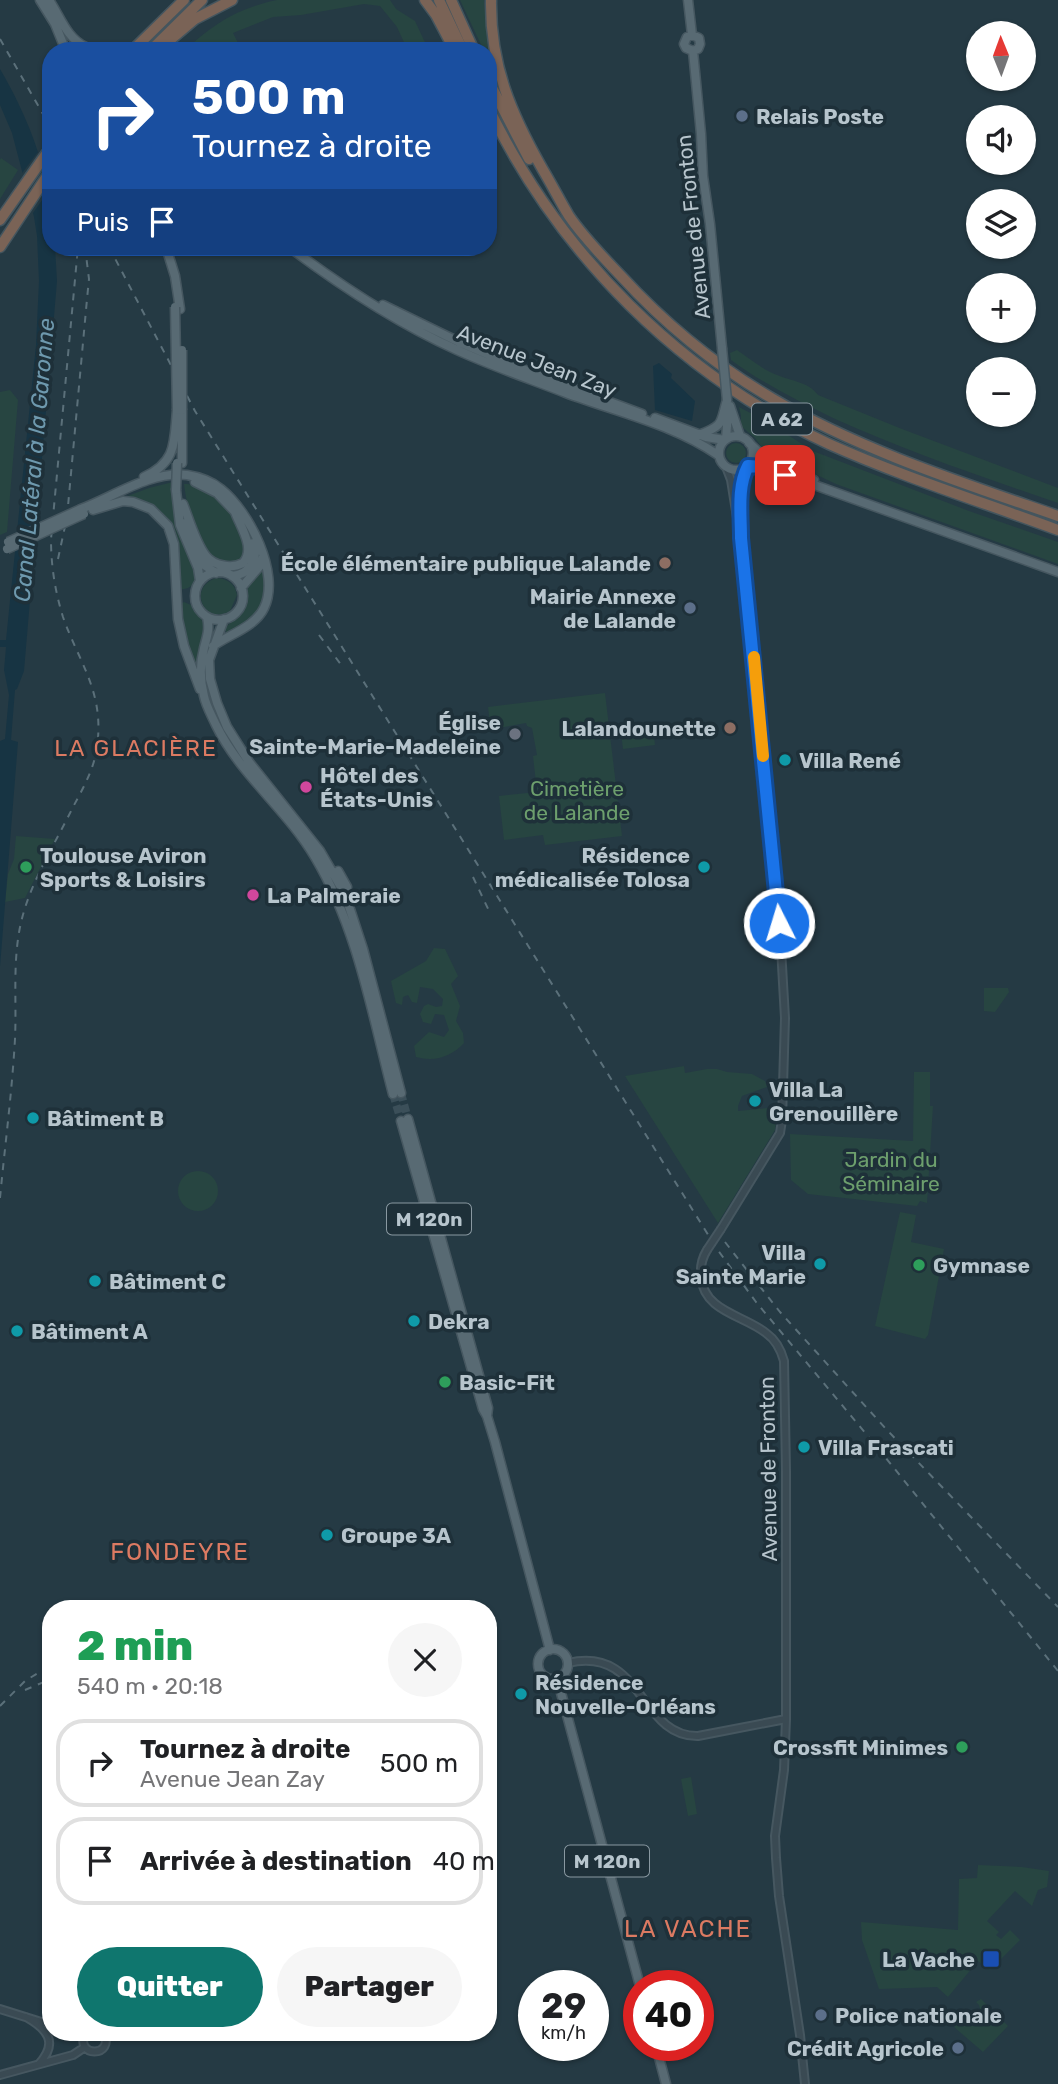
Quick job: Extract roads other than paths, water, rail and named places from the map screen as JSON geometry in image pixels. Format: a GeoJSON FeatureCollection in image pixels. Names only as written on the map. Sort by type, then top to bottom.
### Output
{"type":"FeatureCollection","features":[{"type":"Feature","properties":{"kind":"highway"},"geometry":{"type":"LineString","coordinates":[[137,42],[176,0]]}},
{"type":"Feature","properties":{"kind":"highway"},"geometry":{"type":"LineString","coordinates":[[140,42],[184,0]]}},
{"type":"Feature","properties":{"kind":"highway"},"geometry":{"type":"LineString","coordinates":[[159,42],[202,0]]}},
{"type":"Feature","properties":{"kind":"highway"},"geometry":{"type":"LineString","coordinates":[[166,42],[195,19],[232,0]]}},
{"type":"Feature","properties":{"kind":"highway"},"geometry":{"type":"LineString","coordinates":[[425,0],[450,42]]}},
{"type":"Feature","properties":{"kind":"highway"},"geometry":{"type":"LineString","coordinates":[[439,0],[459,42]]}},
{"type":"Feature","properties":{"kind":"highway"},"geometry":{"type":"LineString","coordinates":[[451,0],[470,42]]}},
{"type":"Feature","properties":{"kind":"highway"},"geometry":{"type":"LineString","coordinates":[[491,0],[493,42]]}},
{"type":"Feature","properties":{"kind":"highway"},"geometry":{"type":"LineString","coordinates":[[497,61],[502,87],[520,127],[570,217]]}},
{"type":"Feature","properties":{"kind":"highway","name":"A 62"},"geometry":{"type":"LineString","coordinates":[[497,97],[531,163],[595,249],[645,303],[715,360],[773,399],[859,442],[1058,516]]}},
{"type":"Feature","properties":{"kind":"highway","name":"A 62"},"geometry":{"type":"LineString","coordinates":[[497,124],[537,193],[584,257],[626,303],[686,356],[766,411],[827,443],[1058,530]]}},
{"type":"Feature","properties":{"kind":"highway"},"geometry":{"type":"LineString","coordinates":[[0,220],[42,159]]}},
{"type":"Feature","properties":{"kind":"highway"},"geometry":{"type":"LineString","coordinates":[[0,247],[42,184]]}},
{"type":"Feature","properties":{"kind":"main road"},"geometry":{"type":"LineString","coordinates":[[40,0],[62,42]]}},
{"type":"Feature","properties":{"kind":"main road"},"geometry":{"type":"LineString","coordinates":[[49,0],[73,38],[79,42]]}},
{"type":"Feature","properties":{"kind":"main road","name":"Avenue de Fronton"},"geometry":{"type":"LineString","coordinates":[[688,0],[692,35],[687,37],[684,44],[688,50],[693,51],[703,176],[727,400],[725,439]]}},
{"type":"Feature","properties":{"kind":"main road"},"geometry":{"type":"LineString","coordinates":[[163,256],[177,308]]}},
{"type":"Feature","properties":{"kind":"main road"},"geometry":{"type":"LineString","coordinates":[[83,511],[93,501],[161,468],[170,455],[183,377],[175,276],[170,256]]}},
{"type":"Feature","properties":{"kind":"main road","name":"Avenue Jean Zay"},"geometry":{"type":"LineString","coordinates":[[302,256],[398,320],[460,352],[642,419],[692,439],[718,455]]}},
{"type":"Feature","properties":{"kind":"main road","name":"Avenue Jean Zay"},"geometry":{"type":"LineString","coordinates":[[349,288],[459,342],[537,374],[698,435],[725,439]]}},
{"type":"Feature","properties":{"kind":"main road"},"geometry":{"type":"LineString","coordinates":[[698,435],[720,424],[727,400]]}},
{"type":"Feature","properties":{"kind":"main road","name":"Avenue de Fronton"},"geometry":{"type":"LineString","coordinates":[[727,400],[740,436]]}},
{"type":"Feature","properties":{"kind":"main road"},"geometry":{"type":"LineString","coordinates":[[179,410],[180,524],[198,568],[200,581]]}},
{"type":"Feature","properties":{"kind":"main road"},"geometry":{"type":"LineString","coordinates":[[848,498],[768,458],[740,436],[725,439],[720,447],[718,455],[726,467],[738,470],[747,466],[764,467],[848,498],[1057,572]]}},
{"type":"Feature","properties":{"kind":"main road"},"geometry":{"type":"LineString","coordinates":[[747,466],[753,454],[749,443]]}},
{"type":"Feature","properties":{"kind":"main road"},"geometry":{"type":"LineString","coordinates":[[3,547],[153,478],[176,475],[198,477],[214,485],[233,500],[246,519],[263,555],[269,577],[265,606],[256,620],[213,646]]}},
{"type":"Feature","properties":{"kind":"main road"},"geometry":{"type":"LineString","coordinates":[[93,510],[151,483],[177,479],[207,486],[226,500],[235,512],[249,533],[256,554],[249,569],[239,575],[216,573],[200,581],[195,591],[196,603],[208,617],[224,619],[232,616],[241,604],[241,589],[232,576]]}},
{"type":"Feature","properties":{"kind":"main road"},"geometry":{"type":"LineString","coordinates":[[179,490],[206,556],[214,562],[232,567],[243,564],[249,552],[235,512]]}},
{"type":"Feature","properties":{"kind":"main road"},"geometry":{"type":"LineString","coordinates":[[83,511],[123,501],[133,502],[151,509],[168,526],[174,544],[178,619],[184,646],[231,751],[302,838],[335,892],[355,947],[397,1093],[351,908],[327,862],[249,762],[227,727],[217,703],[210,679],[209,660],[224,619]]}},
{"type":"Feature","properties":{"kind":"main road"},"geometry":{"type":"LineString","coordinates":[[183,504],[186,527],[195,548],[204,565],[216,573]]}},
{"type":"Feature","properties":{"kind":"main road"},"geometry":{"type":"LineString","coordinates":[[241,589],[260,566],[263,555]]}},
{"type":"Feature","properties":{"kind":"main road"},"geometry":{"type":"LineString","coordinates":[[204,695],[202,659],[209,629],[208,617]]}},
{"type":"Feature","properties":{"kind":"main road"},"geometry":{"type":"LineString","coordinates":[[294,817],[301,821],[323,848],[347,887]]}},
{"type":"Feature","properties":{"kind":"main road","name":"M 120n"},"geometry":{"type":"LineString","coordinates":[[405,1120],[488,1408],[487,1416],[550,1650]]}},
{"type":"Feature","properties":{"kind":"main road"},"geometry":{"type":"LineString","coordinates":[[550,1650],[564,1654],[568,1663],[566,1671],[557,1678],[545,1676],[539,1666],[541,1657],[550,1650]]}},
{"type":"Feature","properties":{"kind":"main road","name":"M 120n"},"geometry":{"type":"LineString","coordinates":[[557,1678],[636,1970]]}},
{"type":"Feature","properties":{"kind":"main road"},"geometry":{"type":"LineString","coordinates":[[660,2061],[666,2084]]}},
{"type":"Feature","properties":{"kind":"street","name":"Avenue de Fronton"},"geometry":{"type":"LineString","coordinates":[[741,538],[740,499],[747,466]]}},
{"type":"Feature","properties":{"kind":"street","name":"Avenue de Fronton"},"geometry":{"type":"LineString","coordinates":[[726,467],[731,480],[741,538],[774,865],[785,1033],[780,1133],[707,1250],[702,1261],[701,1276],[709,1297],[725,1311],[769,1335],[780,1349],[784,1361],[786,1719],[783,1787],[775,1836],[777,1877],[805,2084]]}},
{"type":"Feature","properties":{"kind":"street"},"geometry":{"type":"LineString","coordinates":[[568,1663],[592,1661],[621,1672],[668,1727],[684,1735],[698,1736],[786,1719]]}},
{"type":"Feature","properties":{"kind":"street"},"geometry":{"type":"LineString","coordinates":[[0,2009],[42,2022]]}},
{"type":"Feature","properties":{"kind":"street"},"geometry":{"type":"LineString","coordinates":[[26,2017],[42,2029]]}},
{"type":"Feature","properties":{"kind":"street"},"geometry":{"type":"LineString","coordinates":[[38,2065],[47,2052],[49,2041]]}},
{"type":"Feature","properties":{"kind":"street"},"geometry":{"type":"LineString","coordinates":[[83,2041],[85,2047],[93,2052],[101,2050],[106,2041]]}},
{"type":"Feature","properties":{"kind":"street"},"geometry":{"type":"LineString","coordinates":[[2,2076],[73,2055],[85,2047]]}},
{"type":"Feature","properties":{"kind":"water","name":"Canal Latéral à la Garonne"},"geometry":{"type":"Polygon","coordinates":[[[0,69],[18,102],[42,165],[42,256],[56,256],[57,281],[24,671],[15,690],[11,740],[18,742],[0,967],[0,741],[5,739],[9,695],[4,670],[6,647],[0,647],[0,640],[6,640],[36,345],[39,281],[34,217],[12,133],[0,105],[0,69]]]}},
{"type":"Feature","properties":{"kind":"water"},"geometry":{"type":"Polygon","coordinates":[[[659,363],[695,401],[692,421],[655,410],[653,366],[659,363]]]}},
{"type":"Feature","properties":{"kind":"tunnel"},"geometry":{"type":"LineString","coordinates":[[401,1093],[408,1119]]}},
{"type":"Feature","properties":{"kind":"tunnel"},"geometry":{"type":"LineString","coordinates":[[393,1094],[401,1121]]}},
{"type":"Feature","properties":{"kind":"railway"},"geometry":{"type":"LineString","coordinates":[[0,39],[42,112]]}},
{"type":"Feature","properties":{"kind":"railway"},"geometry":{"type":"LineString","coordinates":[[0,1198],[14,1059],[16,957],[21,924],[35,882],[90,774],[98,738],[93,690],[63,617],[51,549],[77,256]]}},
{"type":"Feature","properties":{"kind":"railway"},"geometry":{"type":"LineString","coordinates":[[58,559],[67,517],[89,279],[86,256]]}},
{"type":"Feature","properties":{"kind":"railway"},"geometry":{"type":"LineString","coordinates":[[114,256],[195,411],[717,1249],[756,1302],[1058,1671]]}},
{"type":"Feature","properties":{"kind":"railway"},"geometry":{"type":"LineString","coordinates":[[319,635],[342,666]]}},
{"type":"Feature","properties":{"kind":"railway"},"geometry":{"type":"LineString","coordinates":[[473,877],[491,915]]}},
{"type":"Feature","properties":{"kind":"railway"},"geometry":{"type":"LineString","coordinates":[[725,1242],[780,1312],[887,1430],[1058,1607]]}},
{"type":"Feature","properties":{"kind":"railway"},"geometry":{"type":"LineString","coordinates":[[0,1706],[25,1681],[42,1671]]}},
{"type":"Feature","properties":{"kind":"railway"},"geometry":{"type":"LineString","coordinates":[[25,1690],[42,1683]]}},
{"type":"Feature","properties":{"kind":"place","name":"Relais Poste"},"geometry":{"type":"Point","coordinates":[742,116]}},
{"type":"Feature","properties":{"kind":"place","name":"École élémentaire publique Lalande"},"geometry":{"type":"Point","coordinates":[665,563]}},
{"type":"Feature","properties":{"kind":"place","name":"Mairie Annexe de Lalande"},"geometry":{"type":"Point","coordinates":[690,608]}},
{"type":"Feature","properties":{"kind":"place","name":"Lalandounette"},"geometry":{"type":"Point","coordinates":[730,728]}},
{"type":"Feature","properties":{"kind":"place","name":"Église Sainte-Marie-Madeleine"},"geometry":{"type":"Point","coordinates":[515,734]}},
{"type":"Feature","properties":{"kind":"place","name":"Villa René"},"geometry":{"type":"Point","coordinates":[785,760]}},
{"type":"Feature","properties":{"kind":"place","name":"Hôtel des États-Unis"},"geometry":{"type":"Point","coordinates":[306,787]}},
{"type":"Feature","properties":{"kind":"place","name":"Toulouse Aviron Sports & Loisirs"},"geometry":{"type":"Point","coordinates":[26,867]}},
{"type":"Feature","properties":{"kind":"place","name":"Résidence médicalisée Tolosa"},"geometry":{"type":"Point","coordinates":[704,867]}},
{"type":"Feature","properties":{"kind":"place","name":"La Palmeraie"},"geometry":{"type":"Point","coordinates":[253,895]}},
{"type":"Feature","properties":{"kind":"place","name":"Villa La Grenouillère"},"geometry":{"type":"Point","coordinates":[755,1101]}},
{"type":"Feature","properties":{"kind":"place","name":"Bâtiment B"},"geometry":{"type":"Point","coordinates":[33,1118]}},
{"type":"Feature","properties":{"kind":"place","name":"Villa Sainte Marie"},"geometry":{"type":"Point","coordinates":[820,1264]}},
{"type":"Feature","properties":{"kind":"place","name":"Gymnase"},"geometry":{"type":"Point","coordinates":[919,1265]}},
{"type":"Feature","properties":{"kind":"place","name":"Bâtiment C"},"geometry":{"type":"Point","coordinates":[95,1281]}},
{"type":"Feature","properties":{"kind":"place","name":"Dekra"},"geometry":{"type":"Point","coordinates":[414,1321]}},
{"type":"Feature","properties":{"kind":"place","name":"Bâtiment A"},"geometry":{"type":"Point","coordinates":[17,1331]}},
{"type":"Feature","properties":{"kind":"place","name":"Basic-Fit"},"geometry":{"type":"Point","coordinates":[445,1382]}},
{"type":"Feature","properties":{"kind":"place","name":"Villa Frascati"},"geometry":{"type":"Point","coordinates":[804,1447]}},
{"type":"Feature","properties":{"kind":"place","name":"Groupe 3A"},"geometry":{"type":"Point","coordinates":[327,1535]}},
{"type":"Feature","properties":{"kind":"place","name":"Résidence Nouvelle-Orléans"},"geometry":{"type":"Point","coordinates":[521,1694]}},
{"type":"Feature","properties":{"kind":"place","name":"Crossfit Minimes"},"geometry":{"type":"Point","coordinates":[962,1747]}},
{"type":"Feature","properties":{"kind":"place","name":"La Vache"},"geometry":{"type":"Point","coordinates":[991,1959]}},
{"type":"Feature","properties":{"kind":"place","name":"Police nationale"},"geometry":{"type":"Point","coordinates":[821,2015]}},
{"type":"Feature","properties":{"kind":"place","name":"Crédit Agricole"},"geometry":{"type":"Point","coordinates":[958,2048]}},
{"type":"Feature","properties":{"kind":"district","name":"LA GLACIÈRE"},"geometry":{"type":"Point","coordinates":[136,748]}},
{"type":"Feature","properties":{"kind":"district","name":"FONDEYRE"},"geometry":{"type":"Point","coordinates":[180,1552]}},
{"type":"Feature","properties":{"kind":"district","name":"LA VACHE"},"geometry":{"type":"Point","coordinates":[688,1929]}},
{"type":"Feature","properties":{"kind":"park label","name":"Cimetière de Lalande"},"geometry":{"type":"Point","coordinates":[577,800]}},
{"type":"Feature","properties":{"kind":"park label","name":"Jardin du Séminaire"},"geometry":{"type":"Point","coordinates":[891,1171]}}]}
